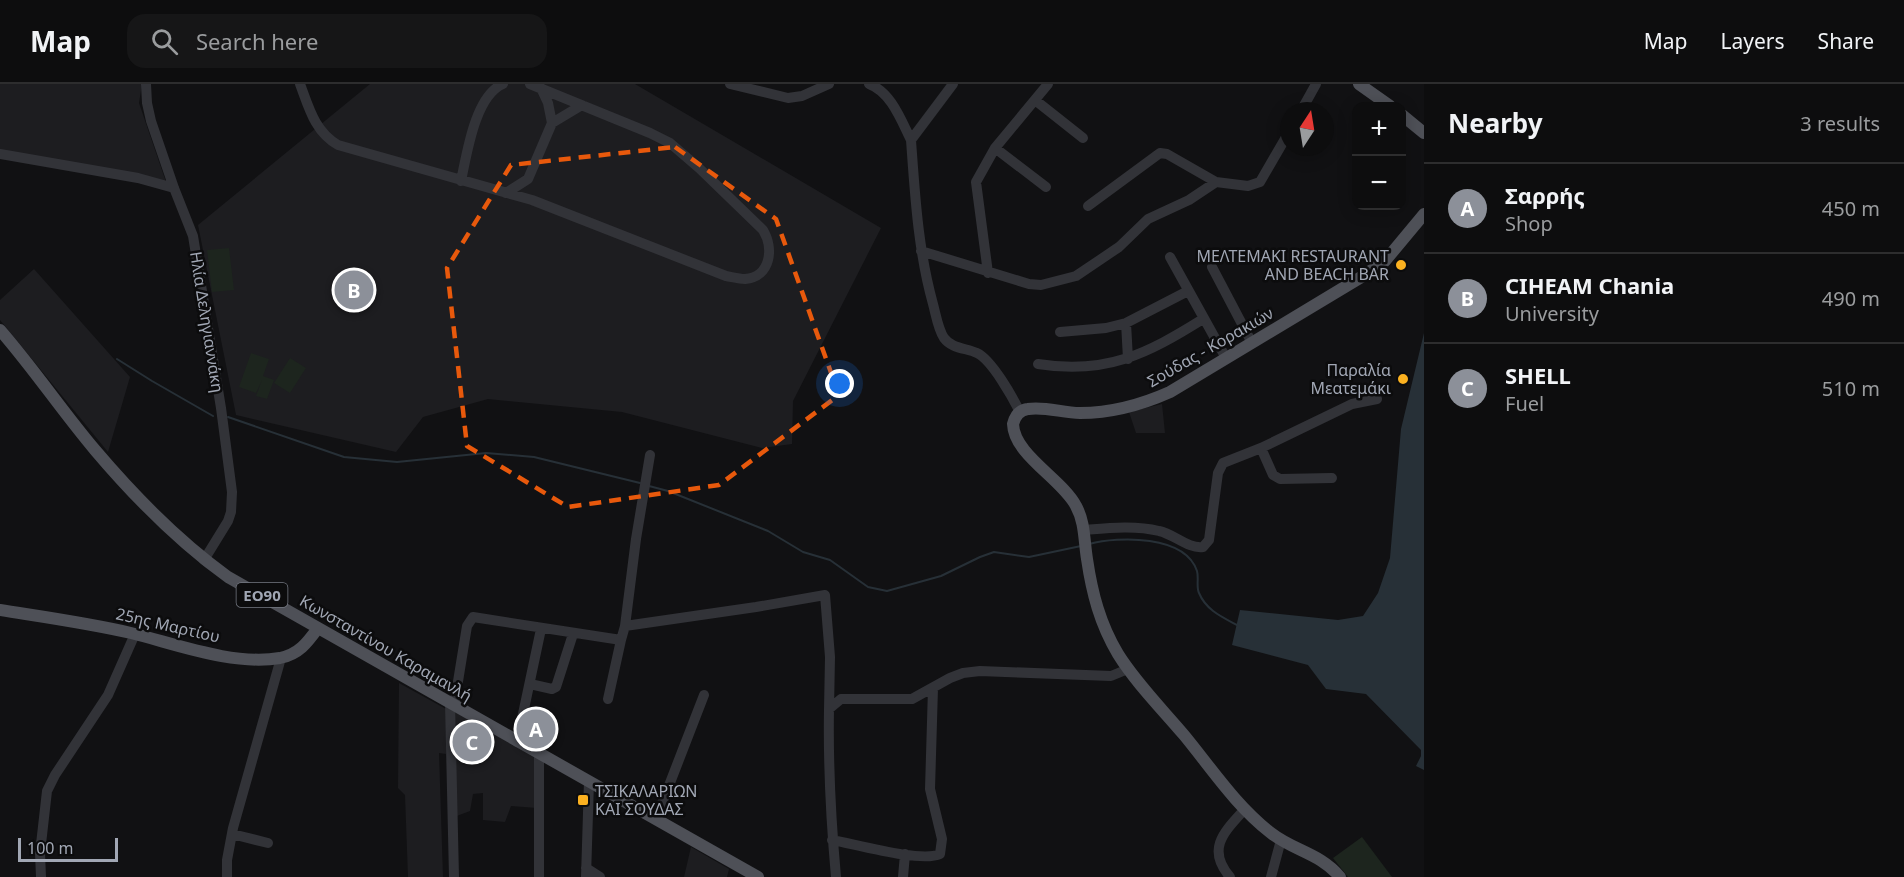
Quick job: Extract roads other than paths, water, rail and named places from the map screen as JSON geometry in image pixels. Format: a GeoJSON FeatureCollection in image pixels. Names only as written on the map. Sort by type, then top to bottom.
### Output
{"type":"FeatureCollection","features":[{"type":"Feature","properties":{"kind":"main road"},"geometry":{"type":"LineString","coordinates":[[1361,84],[1385,102]]}},
{"type":"Feature","properties":{"kind":"main road"},"geometry":{"type":"LineString","coordinates":[[1406,119],[1424,133]]}},
{"type":"Feature","properties":{"kind":"main road","name":"Σούδας - Κορακιών"},"geometry":{"type":"LineString","coordinates":[[1020,412],[1032,408],[1080,413],[1117,410],[1145,403],[1170,392],[1378,266],[1424,214]]}},
{"type":"Feature","properties":{"kind":"main road","name":"Κωνσταντίνου Καραμανλή"},"geometry":{"type":"LineString","coordinates":[[0,330],[95,450],[162,522],[204,560],[228,577],[758,877]]}},
{"type":"Feature","properties":{"kind":"main road"},"geometry":{"type":"LineString","coordinates":[[1020,412],[1013,424],[1018,441],[1076,506],[1084,533],[1096,606],[1111,642],[1128,669],[1244,810],[1281,840],[1332,867],[1340,877]]}},
{"type":"Feature","properties":{"kind":"main road","name":"25ης Μαρτίου"},"geometry":{"type":"LineString","coordinates":[[0,610],[89,624],[216,654],[252,659],[281,658]]}},
{"type":"Feature","properties":{"kind":"main road"},"geometry":{"type":"LineString","coordinates":[[281,658],[298,651],[318,628]]}},
{"type":"Feature","properties":{"kind":"street","name":"Ηλία Δεληγιαννάκη"},"geometry":{"type":"LineString","coordinates":[[146,84],[151,121],[193,236],[232,492],[228,521],[204,560]]}},
{"type":"Feature","properties":{"kind":"street"},"geometry":{"type":"LineString","coordinates":[[300,84],[315,122],[329,140],[338,145],[532,200],[726,276],[746,279],[756,276],[767,263],[770,256],[769,240],[763,230],[670,143],[530,84]]}},
{"type":"Feature","properties":{"kind":"street"},"geometry":{"type":"LineString","coordinates":[[461,181],[477,117],[490,95],[503,84]]}},
{"type":"Feature","properties":{"kind":"street"},"geometry":{"type":"LineString","coordinates":[[730,84],[788,98],[802,96],[829,84]]}},
{"type":"Feature","properties":{"kind":"street"},"geometry":{"type":"LineString","coordinates":[[869,84],[875,86],[887,98],[911,140],[918,230],[926,281],[945,339],[950,344],[980,354],[1012,396],[1020,412]]}},
{"type":"Feature","properties":{"kind":"street"},"geometry":{"type":"LineString","coordinates":[[911,140],[953,84]]}},
{"type":"Feature","properties":{"kind":"street"},"geometry":{"type":"LineString","coordinates":[[988,273],[976,182],[995,148],[1048,84]]}},
{"type":"Feature","properties":{"kind":"street"},"geometry":{"type":"LineString","coordinates":[[1306,102],[1316,84]]}},
{"type":"Feature","properties":{"kind":"street"},"geometry":{"type":"LineString","coordinates":[[532,200],[528,179],[552,123],[548,103],[541,88]]}},
{"type":"Feature","properties":{"kind":"street"},"geometry":{"type":"LineString","coordinates":[[1035,100],[1083,138]]}},
{"type":"Feature","properties":{"kind":"street"},"geometry":{"type":"LineString","coordinates":[[552,123],[582,105]]}},
{"type":"Feature","properties":{"kind":"street"},"geometry":{"type":"LineString","coordinates":[[995,148],[1046,187]]}},
{"type":"Feature","properties":{"kind":"street"},"geometry":{"type":"LineString","coordinates":[[1088,206],[1160,153],[1167,154],[1216,182],[1248,186],[1260,182],[1280,148]]}},
{"type":"Feature","properties":{"kind":"street"},"geometry":{"type":"LineString","coordinates":[[0,154],[138,178],[174,188]]}},
{"type":"Feature","properties":{"kind":"street"},"geometry":{"type":"LineString","coordinates":[[506,193],[528,179]]}},
{"type":"Feature","properties":{"kind":"street"},"geometry":{"type":"LineString","coordinates":[[921,251],[1034,285],[1066,280],[1119,247],[1148,219],[1189,200],[1216,182]]}},
{"type":"Feature","properties":{"kind":"street"},"geometry":{"type":"LineString","coordinates":[[1170,257],[1226,358]]}},
{"type":"Feature","properties":{"kind":"street"},"geometry":{"type":"LineString","coordinates":[[1212,267],[1252,343]]}},
{"type":"Feature","properties":{"kind":"street"},"geometry":{"type":"LineString","coordinates":[[1060,332],[1106,328],[1126,323],[1188,291]]}},
{"type":"Feature","properties":{"kind":"street"},"geometry":{"type":"LineString","coordinates":[[1038,364],[1083,368],[1128,359],[1203,319]]}},
{"type":"Feature","properties":{"kind":"street"},"geometry":{"type":"LineString","coordinates":[[1126,323],[1128,359]]}},
{"type":"Feature","properties":{"kind":"street"},"geometry":{"type":"LineString","coordinates":[[1084,533],[1146,529],[1161,531],[1194,546],[1203,547],[1209,540],[1221,465],[1352,404],[1377,399]]}},
{"type":"Feature","properties":{"kind":"street"},"geometry":{"type":"LineString","coordinates":[[1261,448],[1276,477],[1284,480],[1332,478]]}},
{"type":"Feature","properties":{"kind":"street"},"geometry":{"type":"LineString","coordinates":[[608,699],[625,626],[650,455]]}},
{"type":"Feature","properties":{"kind":"street"},"geometry":{"type":"LineString","coordinates":[[625,626],[756,607],[825,594],[830,657],[830,799],[836,877]]}},
{"type":"Feature","properties":{"kind":"street"},"geometry":{"type":"LineString","coordinates":[[454,877],[452,705],[471,619],[481,617],[541,629],[621,640]]}},
{"type":"Feature","properties":{"kind":"street"},"geometry":{"type":"LineString","coordinates":[[517,742],[541,629]]}},
{"type":"Feature","properties":{"kind":"street"},"geometry":{"type":"LineString","coordinates":[[41,877],[40,853],[47,790],[108,694],[135,634]]}},
{"type":"Feature","properties":{"kind":"street"},"geometry":{"type":"LineString","coordinates":[[530,684],[556,687],[573,634]]}},
{"type":"Feature","properties":{"kind":"street"},"geometry":{"type":"LineString","coordinates":[[226,877],[241,793],[281,658]]}},
{"type":"Feature","properties":{"kind":"street"},"geometry":{"type":"LineString","coordinates":[[829,709],[841,699],[912,699],[950,678],[971,672],[1111,676],[1128,669]]}},
{"type":"Feature","properties":{"kind":"street"},"geometry":{"type":"LineString","coordinates":[[832,840],[904,854],[934,856],[940,854],[942,849],[940,833],[930,789],[933,688]]}},
{"type":"Feature","properties":{"kind":"street"},"geometry":{"type":"LineString","coordinates":[[656,819],[704,694]]}},
{"type":"Feature","properties":{"kind":"street"},"geometry":{"type":"LineString","coordinates":[[539,753],[539,877]]}},
{"type":"Feature","properties":{"kind":"street"},"geometry":{"type":"LineString","coordinates":[[589,781],[586,872],[600,877]]}},
{"type":"Feature","properties":{"kind":"street"},"geometry":{"type":"LineString","coordinates":[[1230,877],[1220,863],[1219,843],[1228,828],[1244,810]]}},
{"type":"Feature","properties":{"kind":"street"},"geometry":{"type":"LineString","coordinates":[[232,834],[268,843]]}},
{"type":"Feature","properties":{"kind":"street"},"geometry":{"type":"LineString","coordinates":[[1271,877],[1281,840]]}},
{"type":"Feature","properties":{"kind":"street"},"geometry":{"type":"LineString","coordinates":[[903,877],[904,854]]}},
{"type":"Feature","properties":{"kind":"waterway"},"geometry":{"type":"LineString","coordinates":[[117,359],[213,416]]}},
{"type":"Feature","properties":{"kind":"waterway"},"geometry":{"type":"LineString","coordinates":[[228,417],[344,457],[397,462],[486,453],[534,457],[640,483]]}},
{"type":"Feature","properties":{"kind":"waterway"},"geometry":{"type":"LineString","coordinates":[[649,486],[668,491],[768,531],[803,552],[830,560],[868,587],[887,591],[941,576],[994,552],[1029,557],[1081,546]]}},
{"type":"Feature","properties":{"kind":"waterway"},"geometry":{"type":"LineString","coordinates":[[1089,544],[1117,540],[1150,541],[1179,550],[1190,559],[1197,571],[1198,591],[1202,599],[1215,612],[1237,625]]}},
{"type":"Feature","properties":{"kind":"place","name":"ΜΕΛΤΕΜΑΚΙ RESTAURANT AND BEACH BAR"},"geometry":{"type":"Point","coordinates":[1401,265]}},
{"type":"Feature","properties":{"kind":"place","name":"CIHEAM Chania"},"geometry":{"type":"Point","coordinates":[354,290]}},
{"type":"Feature","properties":{"kind":"place","name":"Παραλία Μεατεμάκι"},"geometry":{"type":"Point","coordinates":[1403,379]}},
{"type":"Feature","properties":{"kind":"place","name":"Σαρρής"},"geometry":{"type":"Point","coordinates":[536,729]}},
{"type":"Feature","properties":{"kind":"place","name":"SHELL"},"geometry":{"type":"Point","coordinates":[472,742]}},
{"type":"Feature","properties":{"kind":"place","name":"ΤΣΙΚΑΛΑΡΙΩΝ ΚΑΙ ΣΟΥΔΑΣ"},"geometry":{"type":"Point","coordinates":[583,800]}}]}
